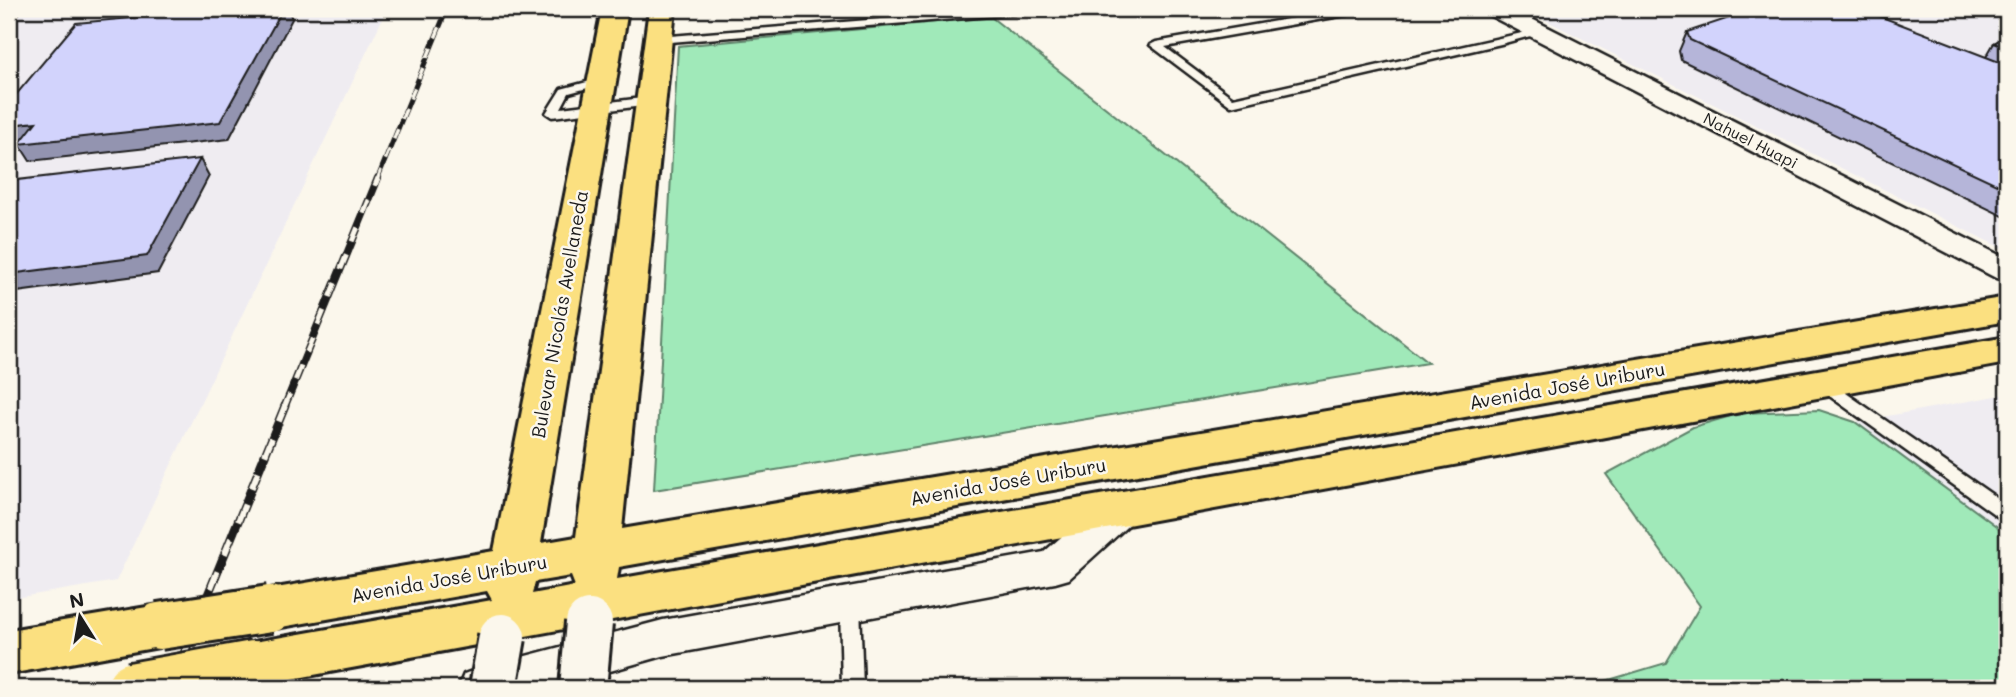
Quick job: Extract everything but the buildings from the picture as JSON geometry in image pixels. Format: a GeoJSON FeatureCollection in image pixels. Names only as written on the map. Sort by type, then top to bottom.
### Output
{"type":"FeatureCollection","features":[{"type":"Feature","properties":{"kind":"main road","name":"Bulevar Nicolás Avellaneda"},"geometry":{"type":"LineString","coordinates":[[493,688],[615,9]]}},
{"type":"Feature","properties":{"kind":"main road"},"geometry":{"type":"LineString","coordinates":[[583,688],[596,552],[662,9]]}},
{"type":"Feature","properties":{"kind":"main road","name":"Avenida José Uriburu"},"geometry":{"type":"LineString","coordinates":[[9,652],[2007,309]]}},
{"type":"Feature","properties":{"kind":"main road"},"geometry":{"type":"LineString","coordinates":[[125,687],[254,664],[590,614],[1120,509],[2007,350]]}},
{"type":"Feature","properties":{"kind":"street","name":"Nahuel Huapi"},"geometry":{"type":"LineString","coordinates":[[1495,9],[2007,271]]}},
{"type":"Feature","properties":{"kind":"street"},"geometry":{"type":"LineString","coordinates":[[480,688],[663,638],[1055,567],[1120,509]]}},
{"type":"Feature","properties":{"kind":"lane"},"geometry":{"type":"LineString","coordinates":[[9,18],[15,9]]}},
{"type":"Feature","properties":{"kind":"lane"},"geometry":{"type":"LineString","coordinates":[[658,40],[1004,9],[1040,9]]}},
{"type":"Feature","properties":{"kind":"lane"},"geometry":{"type":"LineString","coordinates":[[1363,9],[1156,45],[1231,102],[1316,80],[1415,62],[1540,32]]}},
{"type":"Feature","properties":{"kind":"lane"},"geometry":{"type":"LineString","coordinates":[[599,94],[650,101]]}},
{"type":"Feature","properties":{"kind":"lane"},"geometry":{"type":"LineString","coordinates":[[1823,383],[2007,514]]}},
{"type":"Feature","properties":{"kind":"lane"},"geometry":{"type":"LineString","coordinates":[[850,605],[853,688]]}},
{"type":"Feature","properties":{"kind":"shaded area"},"geometry":{"type":"Polygon","coordinates":[[[9,9],[387,9],[116,581],[9,599],[9,9]]]}},
{"type":"Feature","properties":{"kind":"shaded area"},"geometry":{"type":"Polygon","coordinates":[[[1523,9],[2007,9],[2007,251],[1523,9]]]}},
{"type":"Feature","properties":{"kind":"shaded area"},"geometry":{"type":"Polygon","coordinates":[[[2007,394],[2007,534],[1855,422],[2007,394]]]}},
{"type":"Feature","properties":{"kind":"green space"},"geometry":{"type":"Polygon","coordinates":[[[991,17],[1428,363],[654,490],[678,46],[991,17]]]}},
{"type":"Feature","properties":{"kind":"green space"},"geometry":{"type":"Polygon","coordinates":[[[1819,410],[1855,422],[2007,534],[2007,688],[1582,688],[1666,663],[1700,606],[1606,474],[1693,427],[1741,413],[1819,410]]]}},
{"type":"Feature","properties":{"kind":"railway"},"geometry":{"type":"LineString","coordinates":[[377,180],[447,9]]}},
{"type":"Feature","properties":{"kind":"railway"},"geometry":{"type":"LineString","coordinates":[[284,408],[378,178]]}},
{"type":"Feature","properties":{"kind":"railway"},"geometry":{"type":"LineString","coordinates":[[170,688],[285,406]]}}]}
